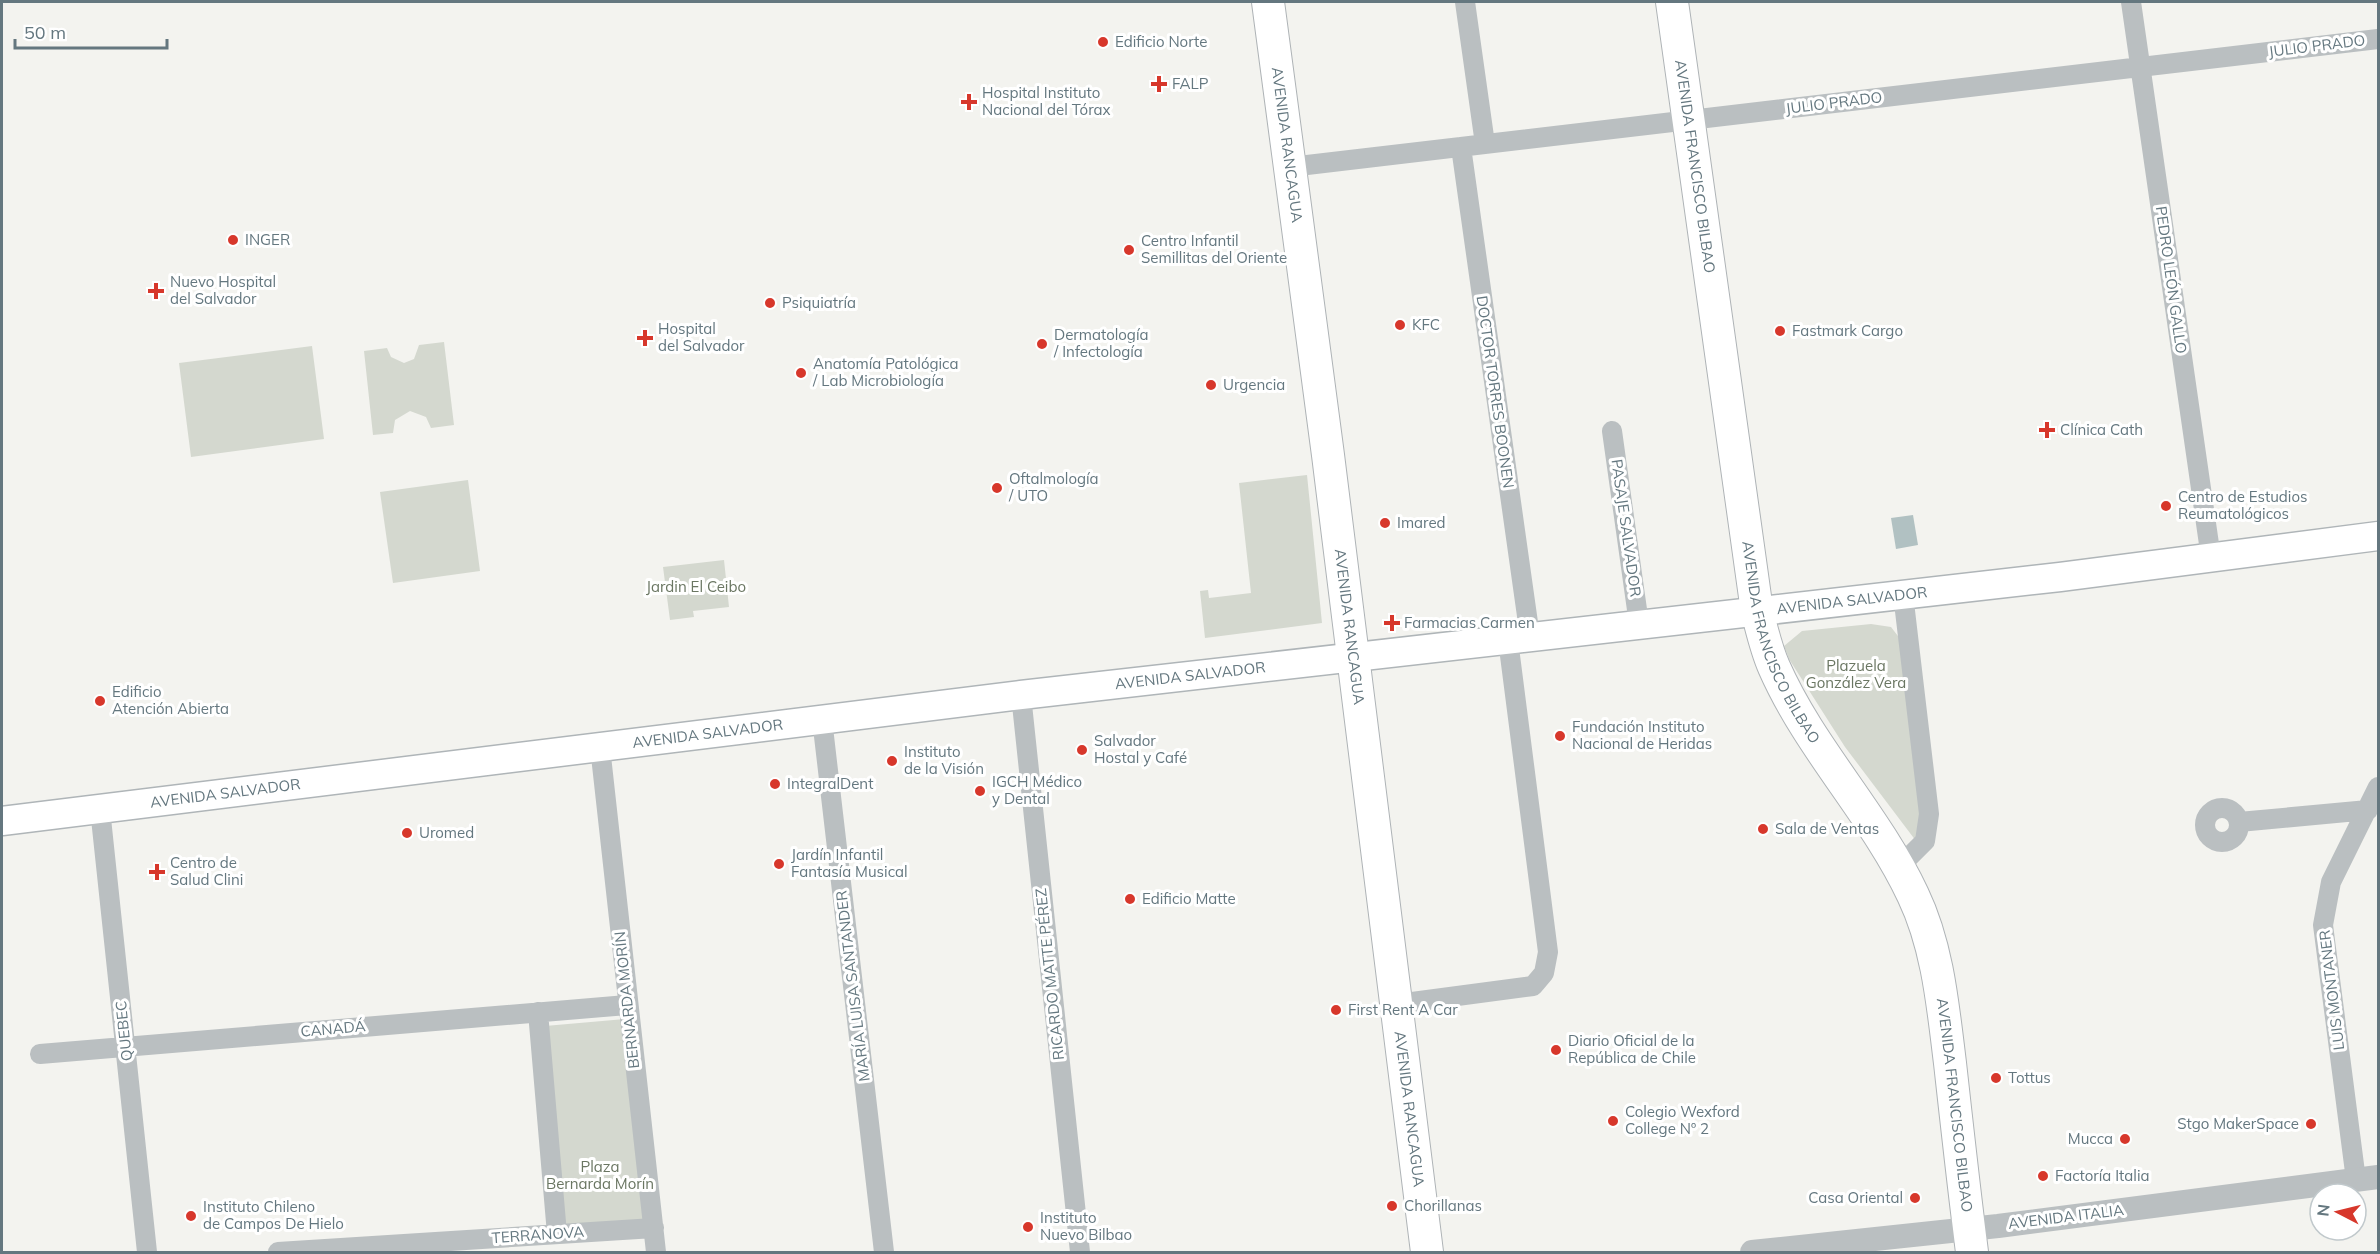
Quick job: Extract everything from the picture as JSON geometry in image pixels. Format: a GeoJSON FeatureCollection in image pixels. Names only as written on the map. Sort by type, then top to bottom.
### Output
{"type":"FeatureCollection","features":[{"type":"Feature","properties":{"kind":"main road","name":"AVENIDA RANCAGUA"},"geometry":{"type":"LineString","coordinates":[[1268,2],[1427,1252]]}},
{"type":"Feature","properties":{"kind":"main road","name":"AVENIDA FRANCISCO BILBAO"},"geometry":{"type":"LineString","coordinates":[[1671,2],[1757,611],[1774,667],[1785,689],[1808,730],[1868,815],[1899,867],[1927,931],[1941,993],[1970,1241]]}},
{"type":"Feature","properties":{"kind":"main road","name":"AVENIDA SALVADOR"},"geometry":{"type":"LineString","coordinates":[[2,821],[1021,695],[2211,558],[2378,541]]}},
{"type":"Feature","properties":{"kind":"street"},"geometry":{"type":"LineString","coordinates":[[1465,2],[1485,144]]}},
{"type":"Feature","properties":{"kind":"street","name":"PEDRO LEÓN GALLO"},"geometry":{"type":"LineString","coordinates":[[2131,2],[2211,558]]}},
{"type":"Feature","properties":{"kind":"street","name":"JULIO PRADO"},"geometry":{"type":"LineString","coordinates":[[1290,167],[2379,39]]}},
{"type":"Feature","properties":{"kind":"street","name":"DOCTOR TORRES BOONEN"},"geometry":{"type":"LineString","coordinates":[[1396,1004],[1533,986],[1544,974],[1548,952],[1519,638],[1461,147]]}},
{"type":"Feature","properties":{"kind":"street","name":"PASAJE SALVADOR"},"geometry":{"type":"LineString","coordinates":[[1612,431],[1639,624]]}},
{"type":"Feature","properties":{"kind":"street"},"geometry":{"type":"LineString","coordinates":[[1899,867],[1925,841],[1929,822],[1903,594]]}},
{"type":"Feature","properties":{"kind":"street","name":"RICARDO MATTE PÉREZ"},"geometry":{"type":"LineString","coordinates":[[1021,695],[1080,1252]]}},
{"type":"Feature","properties":{"kind":"street","name":"MARÍA LUISA SANTANDER"},"geometry":{"type":"LineString","coordinates":[[822,719],[884,1252]]}},
{"type":"Feature","properties":{"kind":"street","name":"BERNARDA MORÍN"},"geometry":{"type":"LineString","coordinates":[[600,747],[656,1252]]}},
{"type":"Feature","properties":{"kind":"street","name":"LUIS MONTANER"},"geometry":{"type":"LineString","coordinates":[[2368,1179],[2323,925],[2331,882],[2379,788]]}},
{"type":"Feature","properties":{"kind":"street","name":"QUEBEC"},"geometry":{"type":"LineString","coordinates":[[100,809],[147,1252]]}},
{"type":"Feature","properties":{"kind":"street"},"geometry":{"type":"LineString","coordinates":[[2239,822],[2368,810]]}},
{"type":"Feature","properties":{"kind":"street","name":"CANADÁ"},"geometry":{"type":"LineString","coordinates":[[40,1054],[126,1045],[627,1005]]}},
{"type":"Feature","properties":{"kind":"street"},"geometry":{"type":"LineString","coordinates":[[538,1012],[557,1234]]}},
{"type":"Feature","properties":{"kind":"street","name":"AVENIDA ITALIA"},"geometry":{"type":"LineString","coordinates":[[1752,1252],[1970,1241],[2368,1179]]}},
{"type":"Feature","properties":{"kind":"street","name":"TERRANOVA"},"geometry":{"type":"LineString","coordinates":[[278,1252],[654,1228]]}},
{"type":"Feature","properties":{"kind":"green space"},"geometry":{"type":"Polygon","coordinates":[[[444,342],[454,425],[431,428],[426,417],[410,411],[395,420],[393,433],[373,435],[364,351],[387,348],[391,357],[404,363],[414,359],[419,345],[444,342]]]}},
{"type":"Feature","properties":{"kind":"green space"},"geometry":{"type":"Polygon","coordinates":[[[312,346],[324,439],[191,457],[179,363],[312,346]]]}},
{"type":"Feature","properties":{"kind":"green space"},"geometry":{"type":"Polygon","coordinates":[[[1307,475],[1322,623],[1205,638],[1200,591],[1208,590],[1209,598],[1251,593],[1239,483],[1307,475]]]}},
{"type":"Feature","properties":{"kind":"green space"},"geometry":{"type":"Polygon","coordinates":[[[468,480],[480,571],[393,583],[380,492],[468,480]]]}},
{"type":"Feature","properties":{"kind":"green space","name":"Jardin El Ceibo"},"geometry":{"type":"Polygon","coordinates":[[[724,560],[729,607],[693,611],[694,617],[670,620],[663,567],[724,560]]]}},
{"type":"Feature","properties":{"kind":"green space","name":"Plazuela González Vera"},"geometry":{"type":"Polygon","coordinates":[[[1871,624],[1891,627],[1901,640],[1922,824],[1916,841],[1845,747],[1789,659],[1784,646],[1802,631],[1871,624]]]}},
{"type":"Feature","properties":{"kind":"green space","name":"Plaza Bernarda Morín"},"geometry":{"type":"Polygon","coordinates":[[[625,1019],[646,1221],[563,1227],[545,1026],[625,1019]]]}},
{"type":"Feature","properties":{"kind":"shaded area"},"geometry":{"type":"Polygon","coordinates":[[[1913,515],[1918,545],[1896,549],[1891,518],[1913,515]]]}},
{"type":"Feature","properties":{"kind":"place","name":"Edificio Norte"},"geometry":{"type":"Point","coordinates":[1103,42]}},
{"type":"Feature","properties":{"kind":"place","name":"FALP"},"geometry":{"type":"Point","coordinates":[1159,84]}},
{"type":"Feature","properties":{"kind":"place","name":"Hospital Instituto Nacional del Tórax"},"geometry":{"type":"Point","coordinates":[969,102]}},
{"type":"Feature","properties":{"kind":"place","name":"INGER"},"geometry":{"type":"Point","coordinates":[233,240]}},
{"type":"Feature","properties":{"kind":"place","name":"Centro Infantil Semillitas del Oriente"},"geometry":{"type":"Point","coordinates":[1129,250]}},
{"type":"Feature","properties":{"kind":"place","name":"Nuevo Hospital del Salvador"},"geometry":{"type":"Point","coordinates":[156,291]}},
{"type":"Feature","properties":{"kind":"place","name":"Psiquiatría"},"geometry":{"type":"Point","coordinates":[770,303]}},
{"type":"Feature","properties":{"kind":"place","name":"KFC"},"geometry":{"type":"Point","coordinates":[1400,325]}},
{"type":"Feature","properties":{"kind":"place","name":"Fastmark Cargo"},"geometry":{"type":"Point","coordinates":[1780,331]}},
{"type":"Feature","properties":{"kind":"place","name":"Hospital del Salvador"},"geometry":{"type":"Point","coordinates":[645,338]}},
{"type":"Feature","properties":{"kind":"place","name":"Dermatología / Infectología"},"geometry":{"type":"Point","coordinates":[1042,344]}},
{"type":"Feature","properties":{"kind":"place","name":"Anatomía Patológica / Lab Microbiología"},"geometry":{"type":"Point","coordinates":[801,373]}},
{"type":"Feature","properties":{"kind":"place","name":"Urgencia"},"geometry":{"type":"Point","coordinates":[1211,385]}},
{"type":"Feature","properties":{"kind":"place","name":"Clínica Cath"},"geometry":{"type":"Point","coordinates":[2047,430]}},
{"type":"Feature","properties":{"kind":"place","name":"Oftalmología / UTO"},"geometry":{"type":"Point","coordinates":[997,488]}},
{"type":"Feature","properties":{"kind":"place","name":"Centro de Estudios Reumatológicos"},"geometry":{"type":"Point","coordinates":[2166,506]}},
{"type":"Feature","properties":{"kind":"place","name":"Imared"},"geometry":{"type":"Point","coordinates":[1385,523]}},
{"type":"Feature","properties":{"kind":"place","name":"Farmacias Carmen"},"geometry":{"type":"Point","coordinates":[1392,623]}},
{"type":"Feature","properties":{"kind":"place","name":"Edificio Atención Abierta"},"geometry":{"type":"Point","coordinates":[100,701]}},
{"type":"Feature","properties":{"kind":"place","name":"Fundación Instituto Nacional de Heridas"},"geometry":{"type":"Point","coordinates":[1560,736]}},
{"type":"Feature","properties":{"kind":"place","name":"Salvador Hostal y Café"},"geometry":{"type":"Point","coordinates":[1082,750]}},
{"type":"Feature","properties":{"kind":"place","name":"Instituto de la Visión"},"geometry":{"type":"Point","coordinates":[892,761]}},
{"type":"Feature","properties":{"kind":"place","name":"IntegralDent"},"geometry":{"type":"Point","coordinates":[775,784]}},
{"type":"Feature","properties":{"kind":"place","name":"IGCH Médico y Dental"},"geometry":{"type":"Point","coordinates":[980,791]}},
{"type":"Feature","properties":{"kind":"place","name":"Sala de Ventas"},"geometry":{"type":"Point","coordinates":[1763,829]}},
{"type":"Feature","properties":{"kind":"place","name":"Uromed"},"geometry":{"type":"Point","coordinates":[407,833]}},
{"type":"Feature","properties":{"kind":"place","name":"Jardín Infantil Fantasía Musical"},"geometry":{"type":"Point","coordinates":[779,864]}},
{"type":"Feature","properties":{"kind":"place","name":"Centro de Salud Clini"},"geometry":{"type":"Point","coordinates":[157,872]}},
{"type":"Feature","properties":{"kind":"place","name":"Edificio Matte"},"geometry":{"type":"Point","coordinates":[1130,899]}},
{"type":"Feature","properties":{"kind":"place","name":"First Rent A Car"},"geometry":{"type":"Point","coordinates":[1336,1010]}},
{"type":"Feature","properties":{"kind":"place","name":"Diario Oficial de la República de Chile"},"geometry":{"type":"Point","coordinates":[1556,1050]}},
{"type":"Feature","properties":{"kind":"place","name":"Tottus"},"geometry":{"type":"Point","coordinates":[1996,1078]}},
{"type":"Feature","properties":{"kind":"place","name":"Colegio Wexford College Nº 2"},"geometry":{"type":"Point","coordinates":[1613,1121]}},
{"type":"Feature","properties":{"kind":"place","name":"Stgo MakerSpace"},"geometry":{"type":"Point","coordinates":[2311,1124]}},
{"type":"Feature","properties":{"kind":"place","name":"Mucca"},"geometry":{"type":"Point","coordinates":[2125,1139]}},
{"type":"Feature","properties":{"kind":"place","name":"Factoría Italia"},"geometry":{"type":"Point","coordinates":[2043,1176]}},
{"type":"Feature","properties":{"kind":"place","name":"Casa Oriental"},"geometry":{"type":"Point","coordinates":[1915,1198]}},
{"type":"Feature","properties":{"kind":"place","name":"Chorillanas"},"geometry":{"type":"Point","coordinates":[1392,1206]}},
{"type":"Feature","properties":{"kind":"place","name":"Instituto Chileno de Campos De Hielo"},"geometry":{"type":"Point","coordinates":[191,1216]}},
{"type":"Feature","properties":{"kind":"place","name":"Instituto Nuevo Bilbao"},"geometry":{"type":"Point","coordinates":[1028,1227]}}]}
